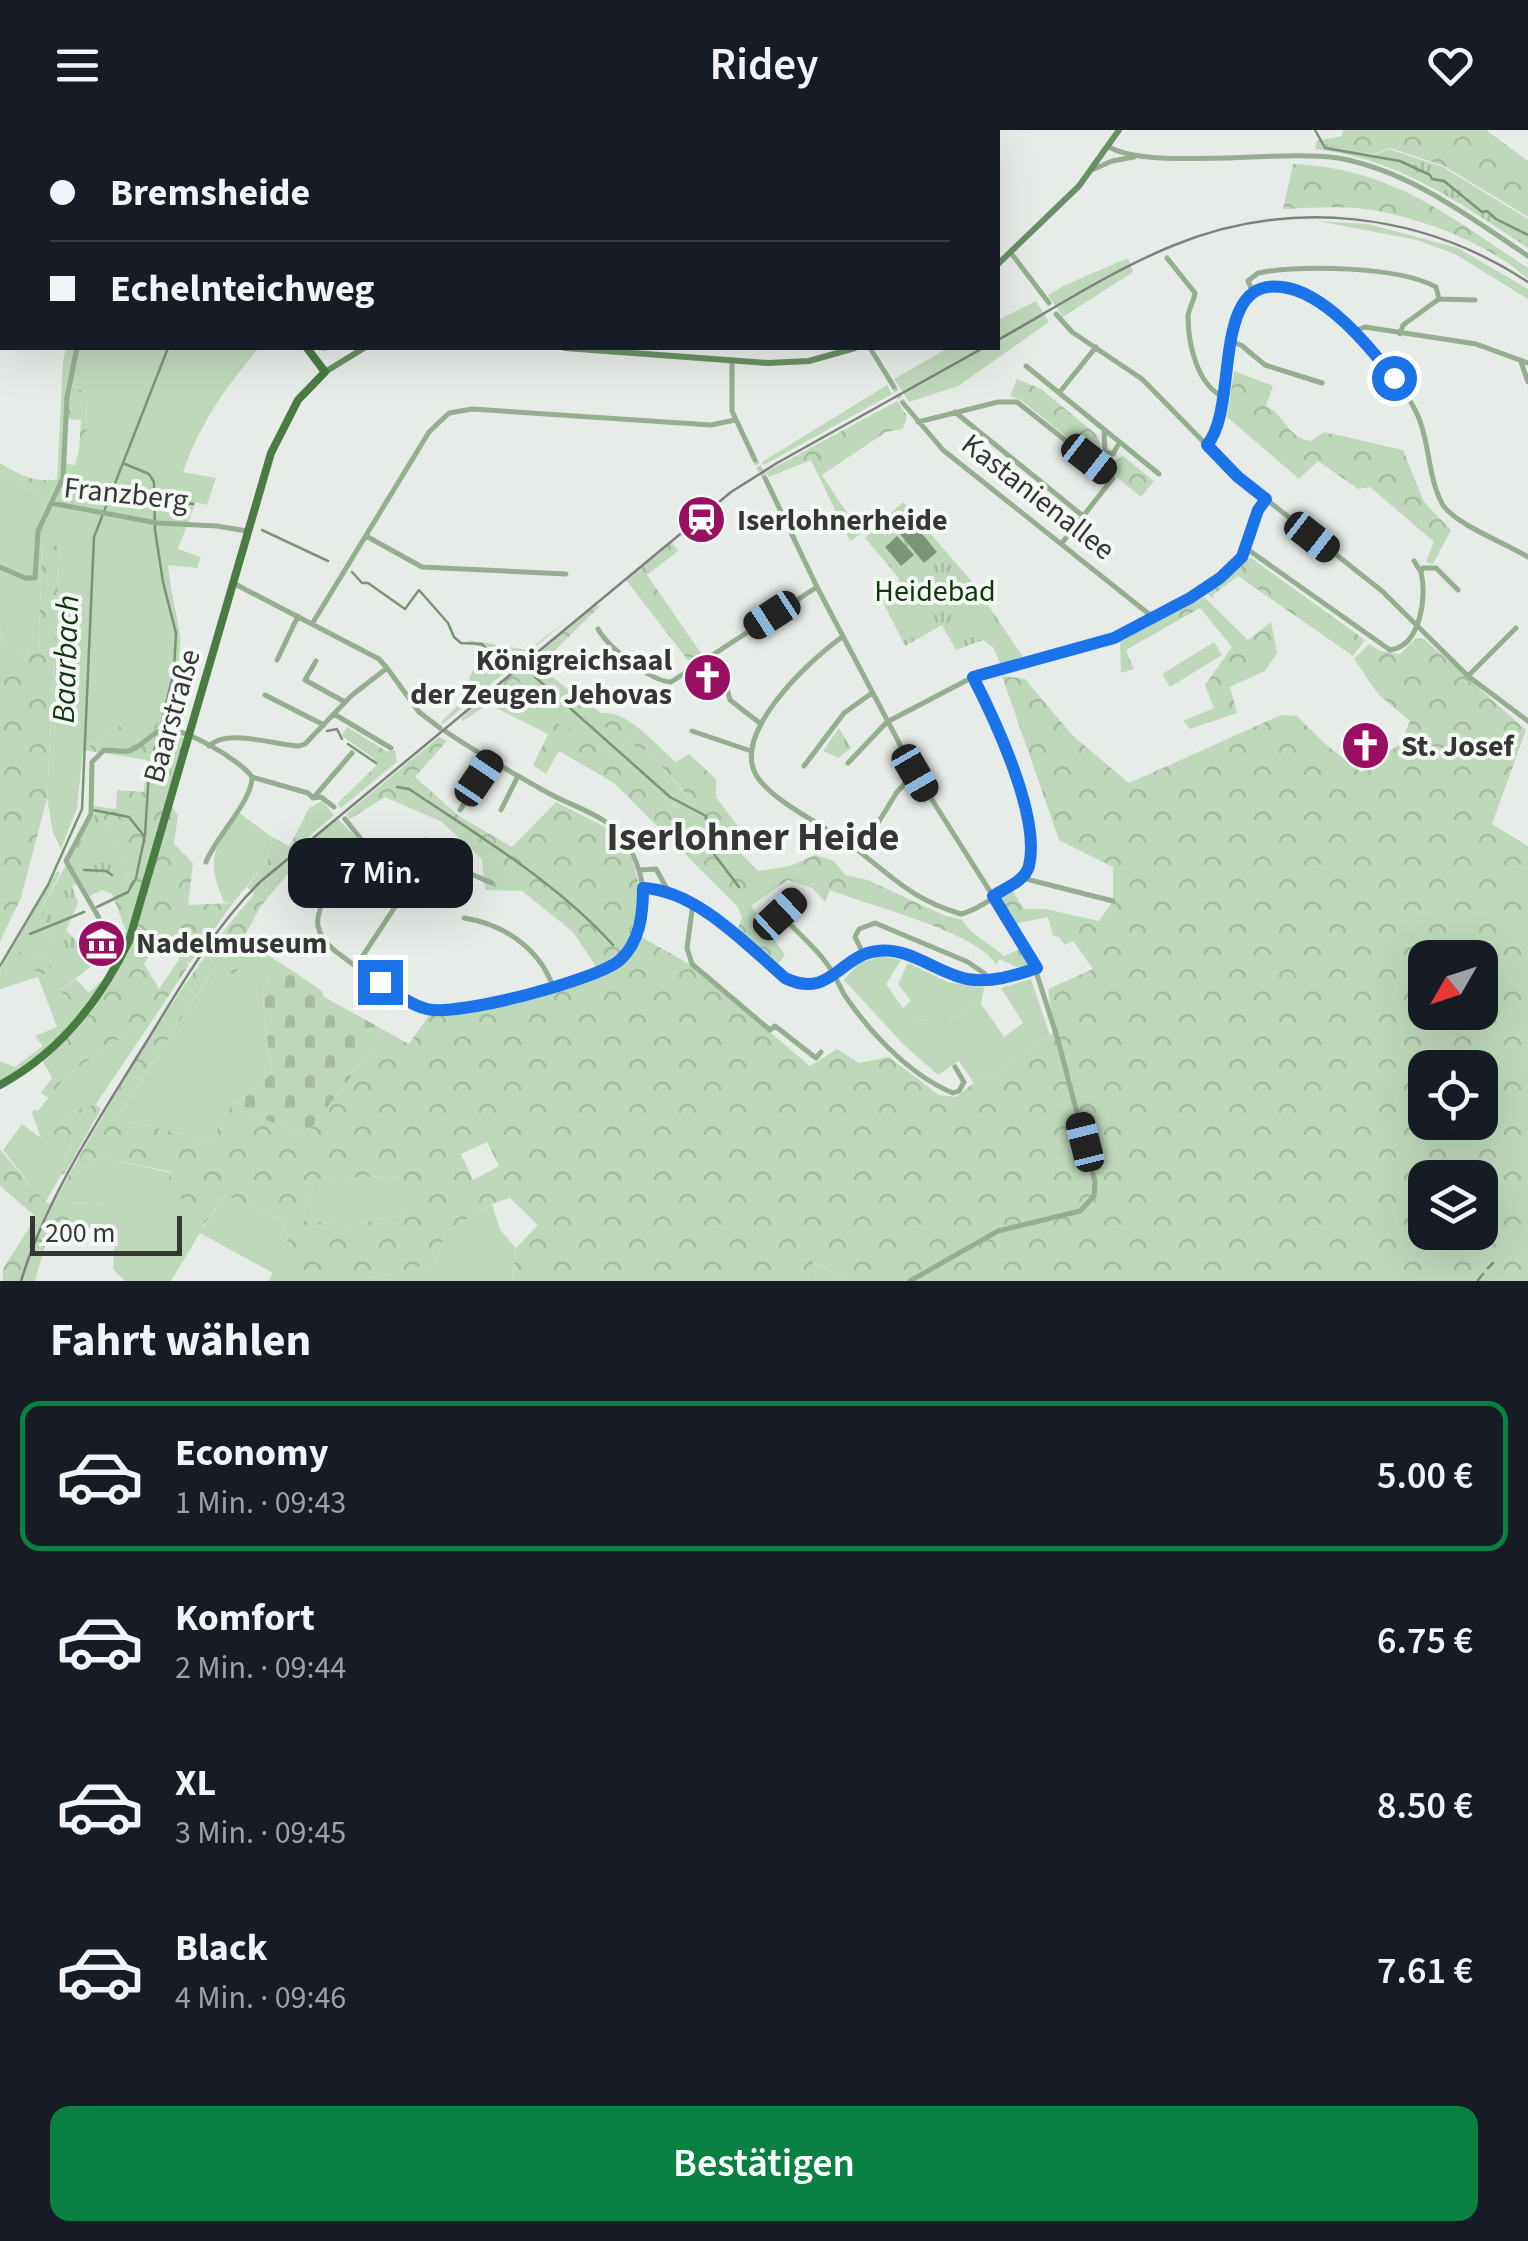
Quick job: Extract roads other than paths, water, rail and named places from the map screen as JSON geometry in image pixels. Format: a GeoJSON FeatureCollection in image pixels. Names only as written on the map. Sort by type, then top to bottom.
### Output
{"type":"FeatureCollection","features":[{"type":"Feature","properties":{"kind":"main road"},"geometry":{"type":"LineString","coordinates":[[1000,262],[1094,169],[1119,130]]}},
{"type":"Feature","properties":{"kind":"main road"},"geometry":{"type":"LineString","coordinates":[[308,350],[325,372]]}},
{"type":"Feature","properties":{"kind":"main road","name":"Baarstraße"},"geometry":{"type":"LineString","coordinates":[[0,1086],[34,1064],[70,1031],[118,962],[144,893],[247,531],[279,434],[298,400],[325,372],[361,350]]}},
{"type":"Feature","properties":{"kind":"main road"},"geometry":{"type":"LineString","coordinates":[[589,350],[732,362],[809,361],[848,350]]}},
{"type":"Feature","properties":{"kind":"street"},"geometry":{"type":"LineString","coordinates":[[1109,147],[1139,156]]}},
{"type":"Feature","properties":{"kind":"street"},"geometry":{"type":"LineString","coordinates":[[1094,169],[1139,156],[1306,155],[1365,164],[1432,192],[1528,256]]}},
{"type":"Feature","properties":{"kind":"street"},"geometry":{"type":"LineString","coordinates":[[1011,253],[1049,303]]}},
{"type":"Feature","properties":{"kind":"street"},"geometry":{"type":"LineString","coordinates":[[1167,258],[1195,293],[1188,312],[1195,359],[1216,395],[1224,397]]}},
{"type":"Feature","properties":{"kind":"street"},"geometry":{"type":"LineString","coordinates":[[1253,292],[1248,280],[1258,272],[1340,269],[1410,277],[1436,287],[1439,299]]}},
{"type":"Feature","properties":{"kind":"street"},"geometry":{"type":"LineString","coordinates":[[1207,445],[1220,424],[1238,310],[1253,292],[1278,286],[1299,291],[1354,331],[1394,378],[1417,413],[1444,507],[1456,518],[1528,557]]}},
{"type":"Feature","properties":{"kind":"street"},"geometry":{"type":"LineString","coordinates":[[1400,334],[1404,325],[1439,299],[1476,300]]}},
{"type":"Feature","properties":{"kind":"street"},"geometry":{"type":"LineString","coordinates":[[1056,314],[1064,326],[1151,386],[1238,477],[1382,591],[1468,676],[1528,721]]}},
{"type":"Feature","properties":{"kind":"street"},"geometry":{"type":"LineString","coordinates":[[1354,331],[1365,327],[1476,344],[1524,363],[1528,382]]}},
{"type":"Feature","properties":{"kind":"street"},"geometry":{"type":"LineString","coordinates":[[1232,342],[1265,365],[1322,383]]}},
{"type":"Feature","properties":{"kind":"street"},"geometry":{"type":"LineString","coordinates":[[1059,393],[1096,347]]}},
{"type":"Feature","properties":{"kind":"street"},"geometry":{"type":"LineString","coordinates":[[51,504],[63,478],[67,398],[77,350]]}},
{"type":"Feature","properties":{"kind":"street"},"geometry":{"type":"LineString","coordinates":[[871,350],[894,386]]}},
{"type":"Feature","properties":{"kind":"street"},"geometry":{"type":"LineString","coordinates":[[732,362],[730,403],[755,460]]}},
{"type":"Feature","properties":{"kind":"street"},"geometry":{"type":"LineString","coordinates":[[1026,366],[1159,474]]}},
{"type":"Feature","properties":{"kind":"street"},"geometry":{"type":"LineString","coordinates":[[918,422],[998,402],[1017,402],[1113,478],[1061,544]]}},
{"type":"Feature","properties":{"kind":"street","name":"Kastanienallee"},"geometry":{"type":"LineString","coordinates":[[904,403],[943,450],[1154,618]]}},
{"type":"Feature","properties":{"kind":"street"},"geometry":{"type":"LineString","coordinates":[[312,624],[429,432],[438,420],[454,410],[711,424],[735,420]]}},
{"type":"Feature","properties":{"kind":"street"},"geometry":{"type":"LineString","coordinates":[[955,412],[1083,516]]}},
{"type":"Feature","properties":{"kind":"street"},"geometry":{"type":"LineString","coordinates":[[1104,431],[1104,447],[1109,454],[1118,450],[1117,442]]}},
{"type":"Feature","properties":{"kind":"street"},"geometry":{"type":"LineString","coordinates":[[765,478],[842,637],[915,773],[1037,968],[1095,1182],[1094,1196],[1072,1214],[998,1231],[910,1281]]}},
{"type":"Feature","properties":{"kind":"street"},"geometry":{"type":"LineString","coordinates":[[848,764],[887,722],[973,677],[1114,638],[1220,578],[1246,549],[1258,510],[1266,499]]}},
{"type":"Feature","properties":{"kind":"street","name":"Franzberg"},"geometry":{"type":"LineString","coordinates":[[0,567],[34,578],[35,544],[51,504],[154,522],[247,531]]}},
{"type":"Feature","properties":{"kind":"street"},"geometry":{"type":"LineString","coordinates":[[366,536],[422,567],[566,574]]}},
{"type":"Feature","properties":{"kind":"street"},"geometry":{"type":"LineString","coordinates":[[1246,549],[1386,649],[1402,646],[1412,636],[1424,595],[1421,572],[1414,561]]}},
{"type":"Feature","properties":{"kind":"street"},"geometry":{"type":"LineString","coordinates":[[1421,572],[1423,568],[1436,568],[1458,590]]}},
{"type":"Feature","properties":{"kind":"street"},"geometry":{"type":"LineString","coordinates":[[233,583],[379,660],[419,712],[518,776],[612,826],[626,843],[643,888],[636,938],[621,959],[599,973],[466,1007],[428,1010],[404,999],[326,942],[318,920],[321,908],[359,855],[369,849],[402,849],[492,883]]}},
{"type":"Feature","properties":{"kind":"street"},"geometry":{"type":"LineString","coordinates":[[598,629],[606,642],[654,676],[672,682],[817,587]]}},
{"type":"Feature","properties":{"kind":"street"},"geometry":{"type":"LineString","coordinates":[[277,660],[298,616]]}},
{"type":"Feature","properties":{"kind":"street"},"geometry":{"type":"LineString","coordinates":[[1468,676],[1516,628]]}},
{"type":"Feature","properties":{"kind":"street"},"geometry":{"type":"LineString","coordinates":[[842,637],[802,672],[761,724],[751,751],[753,768],[761,782],[860,852],[901,887],[955,912],[966,913],[1022,878],[1029,865],[1024,802],[997,726],[973,677]]}},
{"type":"Feature","properties":{"kind":"street"},"geometry":{"type":"LineString","coordinates":[[316,661],[305,680],[344,702]]}},
{"type":"Feature","properties":{"kind":"street"},"geometry":{"type":"LineString","coordinates":[[209,746],[215,740],[237,738],[299,746],[344,702],[387,668]]}},
{"type":"Feature","properties":{"kind":"street"},"geometry":{"type":"LineString","coordinates":[[726,685],[730,700],[761,724]]}},
{"type":"Feature","properties":{"kind":"street"},"geometry":{"type":"LineString","coordinates":[[804,766],[844,713],[872,693]]}},
{"type":"Feature","properties":{"kind":"street"},"geometry":{"type":"LineString","coordinates":[[265,695],[324,725]]}},
{"type":"Feature","properties":{"kind":"street"},"geometry":{"type":"LineString","coordinates":[[334,714],[391,748]]}},
{"type":"Feature","properties":{"kind":"street"},"geometry":{"type":"LineString","coordinates":[[99,918],[66,862],[91,814],[94,758],[104,750],[127,752],[162,730],[190,735],[248,770],[252,777],[250,791],[206,862]]}},
{"type":"Feature","properties":{"kind":"street"},"geometry":{"type":"LineString","coordinates":[[692,731],[751,751]]}},
{"type":"Feature","properties":{"kind":"street"},"geometry":{"type":"LineString","coordinates":[[313,798],[352,753]]}},
{"type":"Feature","properties":{"kind":"street"},"geometry":{"type":"LineString","coordinates":[[460,810],[491,760]]}},
{"type":"Feature","properties":{"kind":"street"},"geometry":{"type":"LineString","coordinates":[[860,852],[897,792],[915,773]]}},
{"type":"Feature","properties":{"kind":"street"},"geometry":{"type":"LineString","coordinates":[[502,810],[518,776]]}},
{"type":"Feature","properties":{"kind":"street"},"geometry":{"type":"LineString","coordinates":[[252,777],[308,793],[334,807]]}},
{"type":"Feature","properties":{"kind":"street"},"geometry":{"type":"LineString","coordinates":[[345,819],[369,849]]}},
{"type":"Feature","properties":{"kind":"street"},"geometry":{"type":"LineString","coordinates":[[402,849],[427,840],[431,850],[425,856]]}},
{"type":"Feature","properties":{"kind":"street"},"geometry":{"type":"LineString","coordinates":[[638,870],[656,868],[670,894]]}},
{"type":"Feature","properties":{"kind":"street"},"geometry":{"type":"LineString","coordinates":[[1022,878],[1113,900]]}},
{"type":"Feature","properties":{"kind":"street"},"geometry":{"type":"LineString","coordinates":[[356,966],[410,884]]}},
{"type":"Feature","properties":{"kind":"street"},"geometry":{"type":"LineString","coordinates":[[643,888],[693,903],[791,981],[818,984],[864,954],[878,950],[900,953],[950,974],[979,980],[1000,979],[1037,968]]}},
{"type":"Feature","properties":{"kind":"street"},"geometry":{"type":"LineString","coordinates":[[788,923],[804,909],[795,900],[780,914],[788,923],[835,975],[842,992],[866,1023],[927,1079],[948,1091],[959,1091],[964,1082],[955,1067]]}},
{"type":"Feature","properties":{"kind":"street"},"geometry":{"type":"LineString","coordinates":[[693,903],[687,948],[692,964],[770,1030],[776,1026],[816,1058],[821,1052]]}},
{"type":"Feature","properties":{"kind":"street"},"geometry":{"type":"LineString","coordinates":[[464,918],[491,925],[520,942],[542,964],[553,987]]}},
{"type":"Feature","properties":{"kind":"street"},"geometry":{"type":"LineString","coordinates":[[864,954],[855,937],[859,928],[874,923],[968,962],[985,974]]}},
{"type":"Feature","properties":{"kind":"waterway"},"geometry":{"type":"LineString","coordinates":[[1315,130],[1325,148],[1400,161],[1432,179],[1444,181],[1482,212],[1487,211],[1528,235]]}},
{"type":"Feature","properties":{"kind":"waterway","name":"Baarbach"},"geometry":{"type":"LineString","coordinates":[[0,966],[48,885],[82,809],[94,537],[167,350]]}},
{"type":"Feature","properties":{"kind":"waterway"},"geometry":{"type":"LineString","coordinates":[[125,464],[149,474],[154,482],[155,530],[176,633],[174,671],[161,725]]}},
{"type":"Feature","properties":{"kind":"waterway"},"geometry":{"type":"LineString","coordinates":[[157,500],[193,504]]}},
{"type":"Feature","properties":{"kind":"waterway"},"geometry":{"type":"LineString","coordinates":[[262,530],[328,561]]}},
{"type":"Feature","properties":{"kind":"waterway"},"geometry":{"type":"LineString","coordinates":[[352,572],[362,583],[368,583],[405,609],[419,590],[448,623],[454,637],[461,643],[482,644],[490,653]]}},
{"type":"Feature","properties":{"kind":"waterway"},"geometry":{"type":"LineString","coordinates":[[535,677],[670,797],[706,816],[711,850],[739,887]]}},
{"type":"Feature","properties":{"kind":"waterway"},"geometry":{"type":"LineString","coordinates":[[327,731],[337,729],[342,739]]}},
{"type":"Feature","properties":{"kind":"waterway"},"geometry":{"type":"LineString","coordinates":[[97,907],[128,892],[136,878],[157,739]]}},
{"type":"Feature","properties":{"kind":"waterway"},"geometry":{"type":"LineString","coordinates":[[348,744],[376,763]]}},
{"type":"Feature","properties":{"kind":"waterway"},"geometry":{"type":"LineString","coordinates":[[397,787],[409,789],[516,861],[567,901],[613,945]]}},
{"type":"Feature","properties":{"kind":"waterway"},"geometry":{"type":"LineString","coordinates":[[93,810],[129,817],[144,836]]}},
{"type":"Feature","properties":{"kind":"waterway"},"geometry":{"type":"LineString","coordinates":[[84,870],[112,875]]}},
{"type":"Feature","properties":{"kind":"waterway"},"geometry":{"type":"LineString","coordinates":[[30,934],[84,912]]}},
{"type":"Feature","properties":{"kind":"waterway"},"geometry":{"type":"LineString","coordinates":[[1488,1268],[1493,1263]]}},
{"type":"Feature","properties":{"kind":"waterway"},"geometry":{"type":"LineString","coordinates":[[1478,1280],[1483,1274]]}},
{"type":"Feature","properties":{"kind":"tunnel"},"geometry":{"type":"LineString","coordinates":[[894,387],[903,403]]}},
{"type":"Feature","properties":{"kind":"tunnel"},"geometry":{"type":"LineString","coordinates":[[755,460],[765,478]]}},
{"type":"Feature","properties":{"kind":"railway"},"geometry":{"type":"LineString","coordinates":[[1000,339],[1149,256],[1217,231],[1262,221],[1309,217],[1400,227],[1487,258],[1528,282]]}},
{"type":"Feature","properties":{"kind":"railway"},"geometry":{"type":"LineString","coordinates":[[21,1281],[45,1219],[92,1130],[198,959],[260,882],[731,492],[979,350]]}},
{"type":"Feature","properties":{"kind":"place","name":"Iserlohnerheide"},"geometry":{"type":"Point","coordinates":[702,520]}},
{"type":"Feature","properties":{"kind":"place","name":"Königreichsaal der Zeugen Jehovas"},"geometry":{"type":"Point","coordinates":[707,677]}},
{"type":"Feature","properties":{"kind":"place","name":"St. Josef"},"geometry":{"type":"Point","coordinates":[1366,746]}},
{"type":"Feature","properties":{"kind":"place","name":"Nadelmuseum"},"geometry":{"type":"Point","coordinates":[101,943]}},
{"type":"Feature","properties":{"kind":"district","name":"Iserlohner Heide"},"geometry":{"type":"Point","coordinates":[753,837]}},
{"type":"Feature","properties":{"kind":"park label","name":"Heidebad"},"geometry":{"type":"Point","coordinates":[935,591]}}]}
